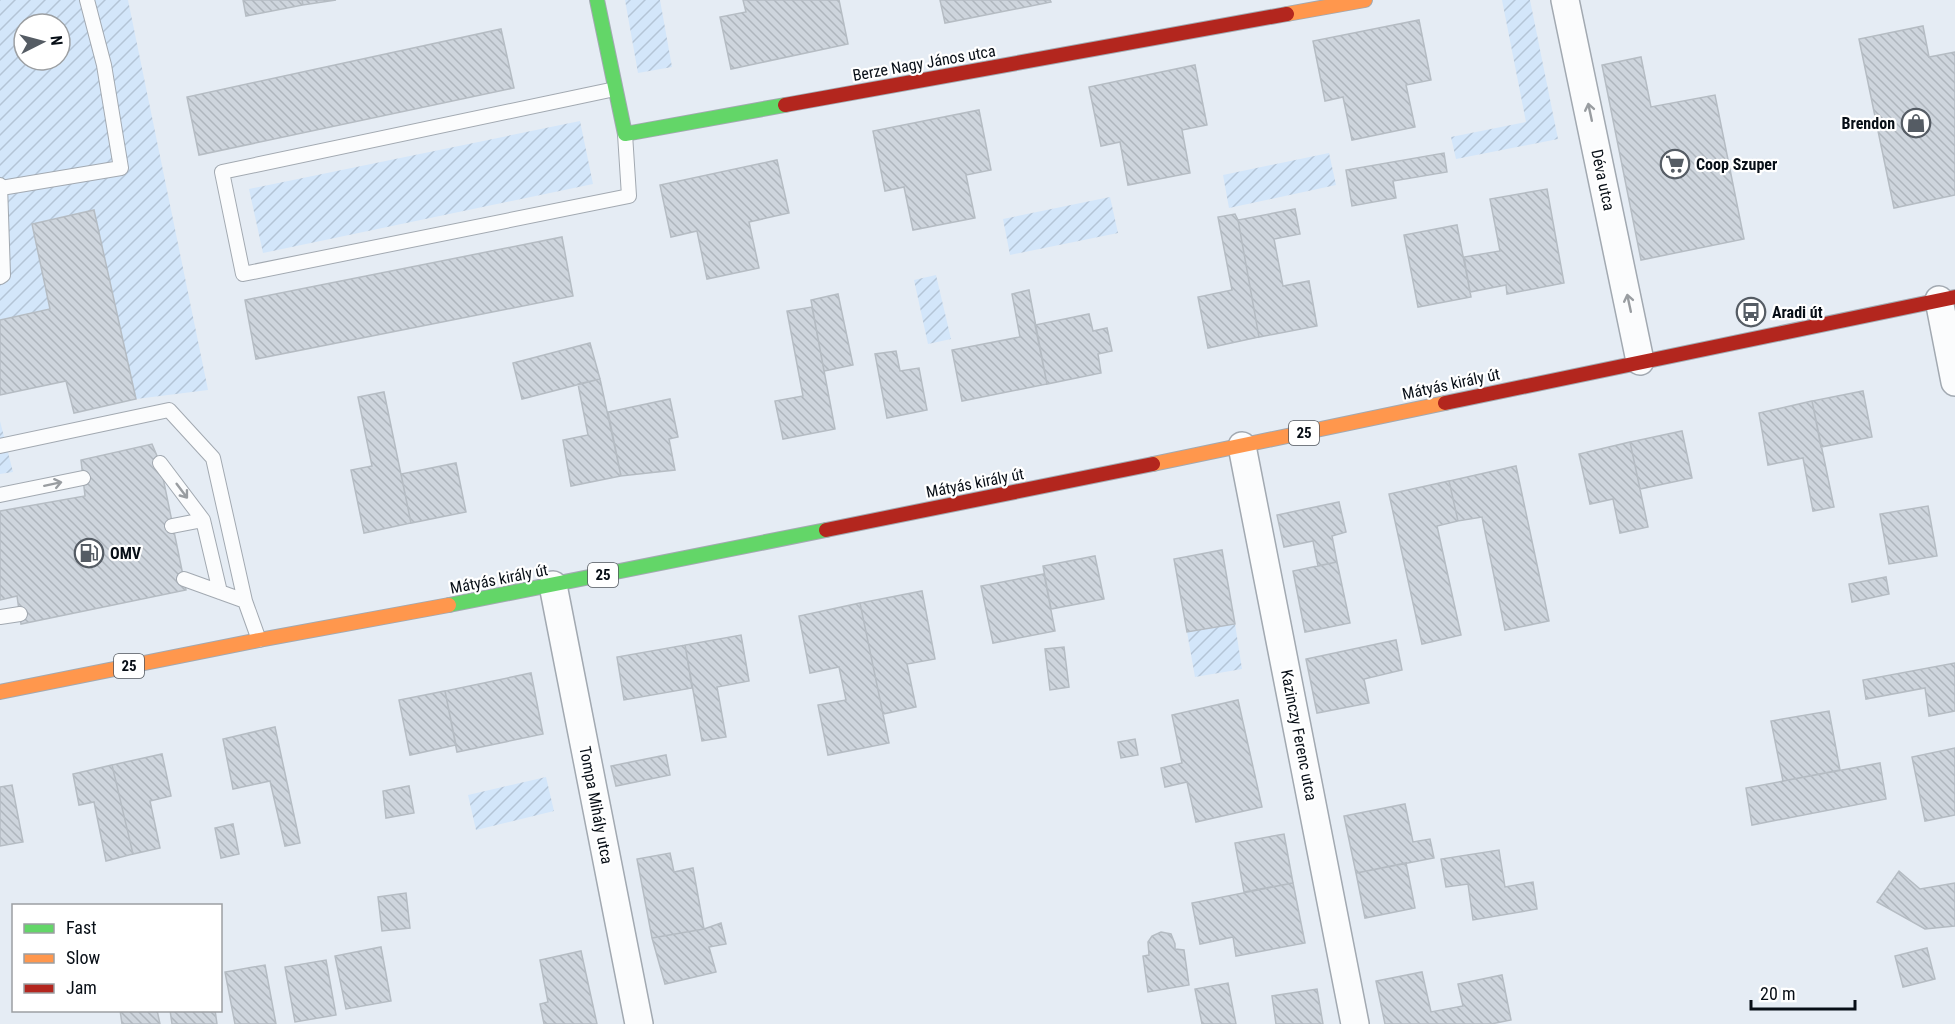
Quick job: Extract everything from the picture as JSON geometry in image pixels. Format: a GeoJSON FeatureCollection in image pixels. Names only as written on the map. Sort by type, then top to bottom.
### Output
{"type":"FeatureCollection","features":[{"type":"Feature","properties":{"kind":"main road"},"geometry":{"type":"LineString","coordinates":[[597,0],[625,134]]}},
{"type":"Feature","properties":{"kind":"main road","name":"Berze Nagy János utca"},"geometry":{"type":"LineString","coordinates":[[625,134],[1365,0]]}},
{"type":"Feature","properties":{"kind":"main road","name":"Mátyás király út"},"geometry":{"type":"LineString","coordinates":[[0,692],[259,640],[553,585],[1242,446],[1640,361],[1947,299]]}},
{"type":"Feature","properties":{"kind":"street","name":"Déva utca"},"geometry":{"type":"LineString","coordinates":[[1565,0],[1640,361]]}},
{"type":"Feature","properties":{"kind":"street"},"geometry":{"type":"LineString","coordinates":[[1947,299],[1955,382]]}},
{"type":"Feature","properties":{"kind":"street","name":"Kazinczy Ferenc utca"},"geometry":{"type":"LineString","coordinates":[[1242,446],[1355,1024]]}},
{"type":"Feature","properties":{"kind":"street","name":"Tompa Mihály utca"},"geometry":{"type":"LineString","coordinates":[[553,585],[639,1024]]}},
{"type":"Feature","properties":{"kind":"lane"},"geometry":{"type":"LineString","coordinates":[[0,277],[3,276],[0,187],[120,168],[104,65],[87,0]]}},
{"type":"Feature","properties":{"kind":"lane"},"geometry":{"type":"LineString","coordinates":[[615,89],[222,172],[243,274],[629,196],[625,134]]}},
{"type":"Feature","properties":{"kind":"lane"},"geometry":{"type":"LineString","coordinates":[[0,446],[169,410],[213,458],[245,601],[259,640]]}},
{"type":"Feature","properties":{"kind":"lane"},"geometry":{"type":"LineString","coordinates":[[160,463],[203,520],[220,592]]}},
{"type":"Feature","properties":{"kind":"lane"},"geometry":{"type":"LineString","coordinates":[[0,495],[83,477]]}},
{"type":"Feature","properties":{"kind":"lane"},"geometry":{"type":"LineString","coordinates":[[172,526],[203,520]]}},
{"type":"Feature","properties":{"kind":"lane"},"geometry":{"type":"LineString","coordinates":[[183,579],[245,601]]}},
{"type":"Feature","properties":{"kind":"lane"},"geometry":{"type":"LineString","coordinates":[[0,617],[20,614]]}},
{"type":"Feature","properties":{"kind":"shaded area"},"geometry":{"type":"Polygon","coordinates":[[[0,0],[128,0],[208,390],[136,399],[74,413],[66,381],[0,395],[0,0]]]}},
{"type":"Feature","properties":{"kind":"shaded area"},"geometry":{"type":"Polygon","coordinates":[[[625,0],[660,0],[672,67],[638,73],[625,0]]]}},
{"type":"Feature","properties":{"kind":"shaded area"},"geometry":{"type":"Polygon","coordinates":[[[1502,0],[1530,0],[1558,139],[1456,159],[1451,137],[1526,122],[1502,0]]]}},
{"type":"Feature","properties":{"kind":"shaded area"},"geometry":{"type":"Polygon","coordinates":[[[580,121],[593,184],[263,253],[249,189],[580,121]]]}},
{"type":"Feature","properties":{"kind":"shaded area"},"geometry":{"type":"Polygon","coordinates":[[[1329,153],[1336,185],[1229,208],[1223,175],[1329,153]]]}},
{"type":"Feature","properties":{"kind":"shaded area"},"geometry":{"type":"Polygon","coordinates":[[[1110,197],[1118,233],[1010,255],[1003,219],[1110,197]]]}},
{"type":"Feature","properties":{"kind":"shaded area"},"geometry":{"type":"Polygon","coordinates":[[[936,275],[951,339],[928,344],[914,280],[936,275]]]}},
{"type":"Feature","properties":{"kind":"shaded area"},"geometry":{"type":"Polygon","coordinates":[[[0,421],[13,472],[0,474],[0,421]]]}},
{"type":"Feature","properties":{"kind":"shaded area"},"geometry":{"type":"Polygon","coordinates":[[[1235,624],[1242,669],[1195,677],[1187,632],[1235,624]]]}},
{"type":"Feature","properties":{"kind":"shaded area"},"geometry":{"type":"Polygon","coordinates":[[[546,777],[554,811],[476,830],[468,795],[546,777]]]}},
{"type":"Feature","properties":{"kind":"building"},"geometry":{"type":"Polygon","coordinates":[[[243,0],[302,0],[303,5],[246,16],[243,0]]]}},
{"type":"Feature","properties":{"kind":"building"},"geometry":{"type":"Polygon","coordinates":[[[302,0],[336,0],[303,5],[302,0]]]}},
{"type":"Feature","properties":{"kind":"building"},"geometry":{"type":"Polygon","coordinates":[[[743,0],[839,0],[848,44],[731,69],[720,17],[746,12],[743,0]]]}},
{"type":"Feature","properties":{"kind":"building"},"geometry":{"type":"Polygon","coordinates":[[[940,0],[1050,0],[1051,2],[945,23],[940,0]]]}},
{"type":"Feature","properties":{"kind":"building"},"geometry":{"type":"Polygon","coordinates":[[[1419,20],[1431,80],[1406,85],[1415,127],[1352,140],[1343,97],[1325,101],[1313,41],[1419,20]]]}},
{"type":"Feature","properties":{"kind":"building","name":"Brendon"},"geometry":{"type":"Polygon","coordinates":[[[1923,26],[1929,57],[1955,52],[1955,195],[1894,208],[1859,39],[1923,26]]]}},
{"type":"Feature","properties":{"kind":"building"},"geometry":{"type":"Polygon","coordinates":[[[501,29],[514,88],[199,155],[187,97],[501,29]]]}},
{"type":"Feature","properties":{"kind":"building","name":"Coop Szuper"},"geometry":{"type":"Polygon","coordinates":[[[1641,57],[1651,107],[1715,95],[1744,239],[1641,260],[1602,65],[1641,57]]]}},
{"type":"Feature","properties":{"kind":"building"},"geometry":{"type":"Polygon","coordinates":[[[1195,65],[1207,125],[1182,130],[1190,173],[1128,185],[1120,142],[1101,146],[1089,87],[1195,65]]]}},
{"type":"Feature","properties":{"kind":"building"},"geometry":{"type":"Polygon","coordinates":[[[979,110],[991,170],[966,175],[975,218],[913,230],[904,187],[885,191],[873,131],[979,110]]]}},
{"type":"Feature","properties":{"kind":"building"},"geometry":{"type":"Polygon","coordinates":[[[1444,153],[1447,172],[1393,181],[1396,198],[1352,206],[1346,170],[1444,153]]]}},
{"type":"Feature","properties":{"kind":"building"},"geometry":{"type":"Polygon","coordinates":[[[777,160],[789,213],[749,222],[759,268],[707,279],[697,231],[671,237],[660,185],[777,160]]]}},
{"type":"Feature","properties":{"kind":"building"},"geometry":{"type":"Polygon","coordinates":[[[1547,189],[1564,283],[1507,294],[1506,285],[1470,292],[1464,257],[1500,251],[1490,199],[1547,189]]]}},
{"type":"Feature","properties":{"kind":"building"},"geometry":{"type":"Polygon","coordinates":[[[1295,209],[1300,234],[1274,239],[1283,286],[1309,281],[1317,326],[1259,337],[1238,220],[1295,209]]]}},
{"type":"Feature","properties":{"kind":"building"},"geometry":{"type":"Polygon","coordinates":[[[94,210],[136,399],[74,413],[66,381],[0,395],[0,320],[50,309],[32,224],[94,210]]]}},
{"type":"Feature","properties":{"kind":"building"},"geometry":{"type":"Polygon","coordinates":[[[1235,214],[1259,337],[1208,348],[1198,297],[1232,290],[1218,217],[1235,214]]]}},
{"type":"Feature","properties":{"kind":"building"},"geometry":{"type":"Polygon","coordinates":[[[1457,225],[1471,297],[1418,307],[1404,235],[1457,225]]]}},
{"type":"Feature","properties":{"kind":"building"},"geometry":{"type":"Polygon","coordinates":[[[562,237],[573,296],[256,359],[245,300],[562,237]]]}},
{"type":"Feature","properties":{"kind":"building"},"geometry":{"type":"Polygon","coordinates":[[[1029,290],[1047,384],[962,401],[952,350],[1020,337],[1012,294],[1029,290]]]}},
{"type":"Feature","properties":{"kind":"building"},"geometry":{"type":"Polygon","coordinates":[[[838,294],[853,365],[824,371],[811,300],[838,294]]]}},
{"type":"Feature","properties":{"kind":"building"},"geometry":{"type":"Polygon","coordinates":[[[812,307],[835,429],[783,439],[775,401],[803,396],[787,311],[812,307]]]}},
{"type":"Feature","properties":{"kind":"building"},"geometry":{"type":"Polygon","coordinates":[[[1089,314],[1093,331],[1107,328],[1112,351],[1098,354],[1101,373],[1047,384],[1035,325],[1089,314]]]}},
{"type":"Feature","properties":{"kind":"building"},"geometry":{"type":"Polygon","coordinates":[[[590,343],[600,379],[522,399],[513,363],[590,343]]]}},
{"type":"Feature","properties":{"kind":"building"},"geometry":{"type":"Polygon","coordinates":[[[896,351],[900,371],[919,368],[927,410],[887,418],[875,354],[896,351]]]}},
{"type":"Feature","properties":{"kind":"building"},"geometry":{"type":"Polygon","coordinates":[[[600,379],[621,476],[571,486],[563,440],[588,435],[578,384],[600,379]]]}},
{"type":"Feature","properties":{"kind":"building"},"geometry":{"type":"Polygon","coordinates":[[[1863,391],[1872,437],[1821,447],[1812,401],[1863,391]]]}},
{"type":"Feature","properties":{"kind":"building"},"geometry":{"type":"Polygon","coordinates":[[[384,392],[411,523],[364,533],[351,470],[372,466],[358,397],[384,392]]]}},
{"type":"Feature","properties":{"kind":"building"},"geometry":{"type":"Polygon","coordinates":[[[670,399],[678,437],[669,439],[675,470],[621,476],[608,412],[670,399]]]}},
{"type":"Feature","properties":{"kind":"building"},"geometry":{"type":"Polygon","coordinates":[[[1812,401],[1834,507],[1813,511],[1803,458],[1768,465],[1759,413],[1812,401]]]}},
{"type":"Feature","properties":{"kind":"building"},"geometry":{"type":"Polygon","coordinates":[[[1682,431],[1692,478],[1640,489],[1630,442],[1682,431]]]}},
{"type":"Feature","properties":{"kind":"building"},"geometry":{"type":"Polygon","coordinates":[[[1630,442],[1648,527],[1620,533],[1613,499],[1590,504],[1579,454],[1630,442]]]}},
{"type":"Feature","properties":{"kind":"building","name":"OMV"},"geometry":{"type":"Polygon","coordinates":[[[152,444],[160,463],[186,590],[21,624],[17,596],[0,600],[0,511],[85,496],[81,460],[152,444]]]}},
{"type":"Feature","properties":{"kind":"building"},"geometry":{"type":"Polygon","coordinates":[[[456,463],[466,512],[411,523],[401,474],[456,463]]]}},
{"type":"Feature","properties":{"kind":"building"},"geometry":{"type":"Polygon","coordinates":[[[1516,466],[1549,621],[1505,630],[1482,517],[1458,521],[1449,481],[1516,466]]]}},
{"type":"Feature","properties":{"kind":"building"},"geometry":{"type":"Polygon","coordinates":[[[1449,481],[1458,521],[1437,526],[1461,635],[1422,644],[1389,494],[1449,481]]]}},
{"type":"Feature","properties":{"kind":"building"},"geometry":{"type":"Polygon","coordinates":[[[1339,502],[1346,532],[1332,536],[1337,562],[1318,566],[1313,541],[1284,547],[1277,515],[1339,502]]]}},
{"type":"Feature","properties":{"kind":"building"},"geometry":{"type":"Polygon","coordinates":[[[1928,506],[1937,556],[1889,564],[1880,514],[1928,506]]]}},
{"type":"Feature","properties":{"kind":"building"},"geometry":{"type":"Polygon","coordinates":[[[1222,550],[1235,624],[1187,632],[1174,559],[1222,550]]]}},
{"type":"Feature","properties":{"kind":"building"},"geometry":{"type":"Polygon","coordinates":[[[1095,556],[1104,599],[1051,609],[1043,566],[1095,556]]]}},
{"type":"Feature","properties":{"kind":"building"},"geometry":{"type":"Polygon","coordinates":[[[1337,562],[1350,623],[1305,632],[1293,571],[1337,562]]]}},
{"type":"Feature","properties":{"kind":"building"},"geometry":{"type":"Polygon","coordinates":[[[1044,574],[1055,631],[993,643],[981,586],[1044,574]]]}},
{"type":"Feature","properties":{"kind":"building"},"geometry":{"type":"Polygon","coordinates":[[[1886,577],[1889,594],[1852,602],[1849,584],[1886,577]]]}},
{"type":"Feature","properties":{"kind":"building"},"geometry":{"type":"Polygon","coordinates":[[[922,591],[935,659],[907,664],[916,707],[883,714],[860,603],[922,591]]]}},
{"type":"Feature","properties":{"kind":"building"},"geometry":{"type":"Polygon","coordinates":[[[860,603],[889,743],[828,755],[818,705],[846,700],[839,667],[810,673],[799,616],[860,603]]]}},
{"type":"Feature","properties":{"kind":"building"},"geometry":{"type":"Polygon","coordinates":[[[741,635],[749,681],[717,687],[726,737],[702,741],[685,645],[741,635]]]}},
{"type":"Feature","properties":{"kind":"building"},"geometry":{"type":"Polygon","coordinates":[[[1396,640],[1402,670],[1364,679],[1369,703],[1317,713],[1306,659],[1396,640]]]}},
{"type":"Feature","properties":{"kind":"building"},"geometry":{"type":"Polygon","coordinates":[[[685,645],[692,688],[624,700],[617,657],[685,645]]]}},
{"type":"Feature","properties":{"kind":"building"},"geometry":{"type":"Polygon","coordinates":[[[1064,647],[1069,687],[1050,690],[1045,649],[1064,647]]]}},
{"type":"Feature","properties":{"kind":"building"},"geometry":{"type":"Polygon","coordinates":[[[1955,663],[1955,711],[1929,716],[1925,688],[1866,699],[1863,680],[1955,663]]]}},
{"type":"Feature","properties":{"kind":"building"},"geometry":{"type":"Polygon","coordinates":[[[531,673],[543,734],[457,752],[445,691],[531,673]]]}},
{"type":"Feature","properties":{"kind":"building"},"geometry":{"type":"Polygon","coordinates":[[[445,691],[456,745],[410,755],[399,700],[445,691]]]}},
{"type":"Feature","properties":{"kind":"building"},"geometry":{"type":"Polygon","coordinates":[[[1238,700],[1262,807],[1196,822],[1187,782],[1165,787],[1161,768],[1182,763],[1172,715],[1238,700]]]}},
{"type":"Feature","properties":{"kind":"building"},"geometry":{"type":"Polygon","coordinates":[[[1829,711],[1840,770],[1783,781],[1771,721],[1829,711]]]}},
{"type":"Feature","properties":{"kind":"building"},"geometry":{"type":"Polygon","coordinates":[[[275,727],[300,843],[285,846],[270,781],[233,789],[223,739],[275,727]]]}},
{"type":"Feature","properties":{"kind":"building"},"geometry":{"type":"Polygon","coordinates":[[[1135,739],[1138,755],[1121,758],[1118,742],[1135,739]]]}},
{"type":"Feature","properties":{"kind":"building"},"geometry":{"type":"Polygon","coordinates":[[[1955,748],[1955,815],[1925,821],[1912,757],[1955,748]]]}},
{"type":"Feature","properties":{"kind":"building"},"geometry":{"type":"Polygon","coordinates":[[[162,754],[171,796],[150,801],[160,848],[133,854],[112,765],[162,754]]]}},
{"type":"Feature","properties":{"kind":"building"},"geometry":{"type":"Polygon","coordinates":[[[666,755],[670,775],[616,786],[611,766],[666,755]]]}},
{"type":"Feature","properties":{"kind":"building"},"geometry":{"type":"Polygon","coordinates":[[[1880,763],[1886,799],[1752,825],[1746,788],[1880,763]]]}},
{"type":"Feature","properties":{"kind":"building"},"geometry":{"type":"Polygon","coordinates":[[[112,765],[133,854],[106,861],[94,802],[79,805],[73,774],[112,765]]]}},
{"type":"Feature","properties":{"kind":"building"},"geometry":{"type":"Polygon","coordinates":[[[12,785],[23,842],[0,846],[0,787],[12,785]]]}},
{"type":"Feature","properties":{"kind":"building"},"geometry":{"type":"Polygon","coordinates":[[[409,786],[414,813],[386,818],[383,791],[409,786]]]}},
{"type":"Feature","properties":{"kind":"building"},"geometry":{"type":"Polygon","coordinates":[[[1405,804],[1413,842],[1430,839],[1434,858],[1356,873],[1344,816],[1405,804]]]}},
{"type":"Feature","properties":{"kind":"building"},"geometry":{"type":"Polygon","coordinates":[[[233,824],[239,854],[221,858],[215,828],[233,824]]]}},
{"type":"Feature","properties":{"kind":"building"},"geometry":{"type":"Polygon","coordinates":[[[1284,834],[1293,883],[1244,892],[1235,843],[1284,834]]]}},
{"type":"Feature","properties":{"kind":"building"},"geometry":{"type":"Polygon","coordinates":[[[1499,850],[1505,887],[1533,882],[1537,909],[1473,920],[1468,884],[1446,887],[1441,859],[1499,850]]]}},
{"type":"Feature","properties":{"kind":"building"},"geometry":{"type":"Polygon","coordinates":[[[670,853],[674,872],[693,868],[704,929],[652,938],[637,859],[670,853]]]}},
{"type":"Feature","properties":{"kind":"building"},"geometry":{"type":"Polygon","coordinates":[[[1406,863],[1415,908],[1365,918],[1356,873],[1406,863]]]}},
{"type":"Feature","properties":{"kind":"building"},"geometry":{"type":"Polygon","coordinates":[[[1899,871],[1920,889],[1955,883],[1955,926],[1925,929],[1877,902],[1899,871]]]}},
{"type":"Feature","properties":{"kind":"building"},"geometry":{"type":"Polygon","coordinates":[[[1293,883],[1305,943],[1236,956],[1233,937],[1200,944],[1192,903],[1293,883]]]}},
{"type":"Feature","properties":{"kind":"building"},"geometry":{"type":"Polygon","coordinates":[[[406,893],[410,928],[382,931],[378,897],[406,893]]]}},
{"type":"Feature","properties":{"kind":"building"},"geometry":{"type":"Polygon","coordinates":[[[721,923],[726,944],[709,947],[716,972],[665,984],[652,938],[704,929],[721,923]]]}},
{"type":"Feature","properties":{"kind":"building"},"geometry":{"type":"Polygon","coordinates":[[[1161,932],[1171,934],[1175,949],[1184,950],[1189,985],[1148,992],[1143,956],[1149,955],[1148,942],[1152,936],[1161,932]]]}},
{"type":"Feature","properties":{"kind":"building"},"geometry":{"type":"Polygon","coordinates":[[[381,947],[391,1001],[346,1009],[335,956],[381,947]]]}},
{"type":"Feature","properties":{"kind":"building"},"geometry":{"type":"Polygon","coordinates":[[[1927,948],[1935,979],[1903,987],[1895,956],[1927,948]]]}},
{"type":"Feature","properties":{"kind":"building"},"geometry":{"type":"Polygon","coordinates":[[[581,951],[597,1024],[544,1024],[540,1004],[548,1002],[540,960],[581,951]]]}},
{"type":"Feature","properties":{"kind":"building"},"geometry":{"type":"Polygon","coordinates":[[[326,960],[336,1015],[295,1022],[285,967],[326,960]]]}},
{"type":"Feature","properties":{"kind":"building"},"geometry":{"type":"Polygon","coordinates":[[[265,965],[276,1024],[235,1024],[225,972],[265,965]]]}},
{"type":"Feature","properties":{"kind":"building"},"geometry":{"type":"Polygon","coordinates":[[[1422,972],[1431,1012],[1463,1006],[1458,984],[1502,975],[1511,1020],[1491,1024],[1385,1024],[1376,981],[1422,972]]]}},
{"type":"Feature","properties":{"kind":"building"},"geometry":{"type":"Polygon","coordinates":[[[1228,983],[1236,1024],[1202,1024],[1195,989],[1228,983]]]}},
{"type":"Feature","properties":{"kind":"building"},"geometry":{"type":"Polygon","coordinates":[[[1317,989],[1323,1024],[1276,1024],[1272,996],[1317,989]]]}},
{"type":"Feature","properties":{"kind":"building"},"geometry":{"type":"Polygon","coordinates":[[[120,1012],[157,1012],[160,1024],[122,1024],[120,1012]]]}},
{"type":"Feature","properties":{"kind":"building"},"geometry":{"type":"Polygon","coordinates":[[[170,1012],[215,1012],[217,1024],[172,1024],[170,1012]]]}},
{"type":"Feature","properties":{"kind":"traffic: fast"},"geometry":{"type":"LineString","coordinates":[[597,0],[625,134],[785,105]]}},
{"type":"Feature","properties":{"kind":"traffic: fast"},"geometry":{"type":"LineString","coordinates":[[449,605],[826,530]]}},
{"type":"Feature","properties":{"kind":"traffic: slow"},"geometry":{"type":"LineString","coordinates":[[1287,14],[1365,0]]}},
{"type":"Feature","properties":{"kind":"traffic: slow"},"geometry":{"type":"LineString","coordinates":[[1153,464],[1445,403]]}},
{"type":"Feature","properties":{"kind":"traffic: slow"},"geometry":{"type":"LineString","coordinates":[[0,692],[449,605]]}},
{"type":"Feature","properties":{"kind":"traffic: jam"},"geometry":{"type":"LineString","coordinates":[[785,105],[1287,14]]}},
{"type":"Feature","properties":{"kind":"traffic: jam"},"geometry":{"type":"LineString","coordinates":[[1445,403],[1955,297]]}},
{"type":"Feature","properties":{"kind":"traffic: jam"},"geometry":{"type":"LineString","coordinates":[[826,530],[1153,464]]}},
{"type":"Feature","properties":{"kind":"place","name":"Brendon"},"geometry":{"type":"Point","coordinates":[1916,123]}},
{"type":"Feature","properties":{"kind":"place","name":"Coop Szuper"},"geometry":{"type":"Point","coordinates":[1675,164]}},
{"type":"Feature","properties":{"kind":"place","name":"Aradi út"},"geometry":{"type":"Point","coordinates":[1751,312]}},
{"type":"Feature","properties":{"kind":"place","name":"OMV"},"geometry":{"type":"Point","coordinates":[89,553]}}]}
